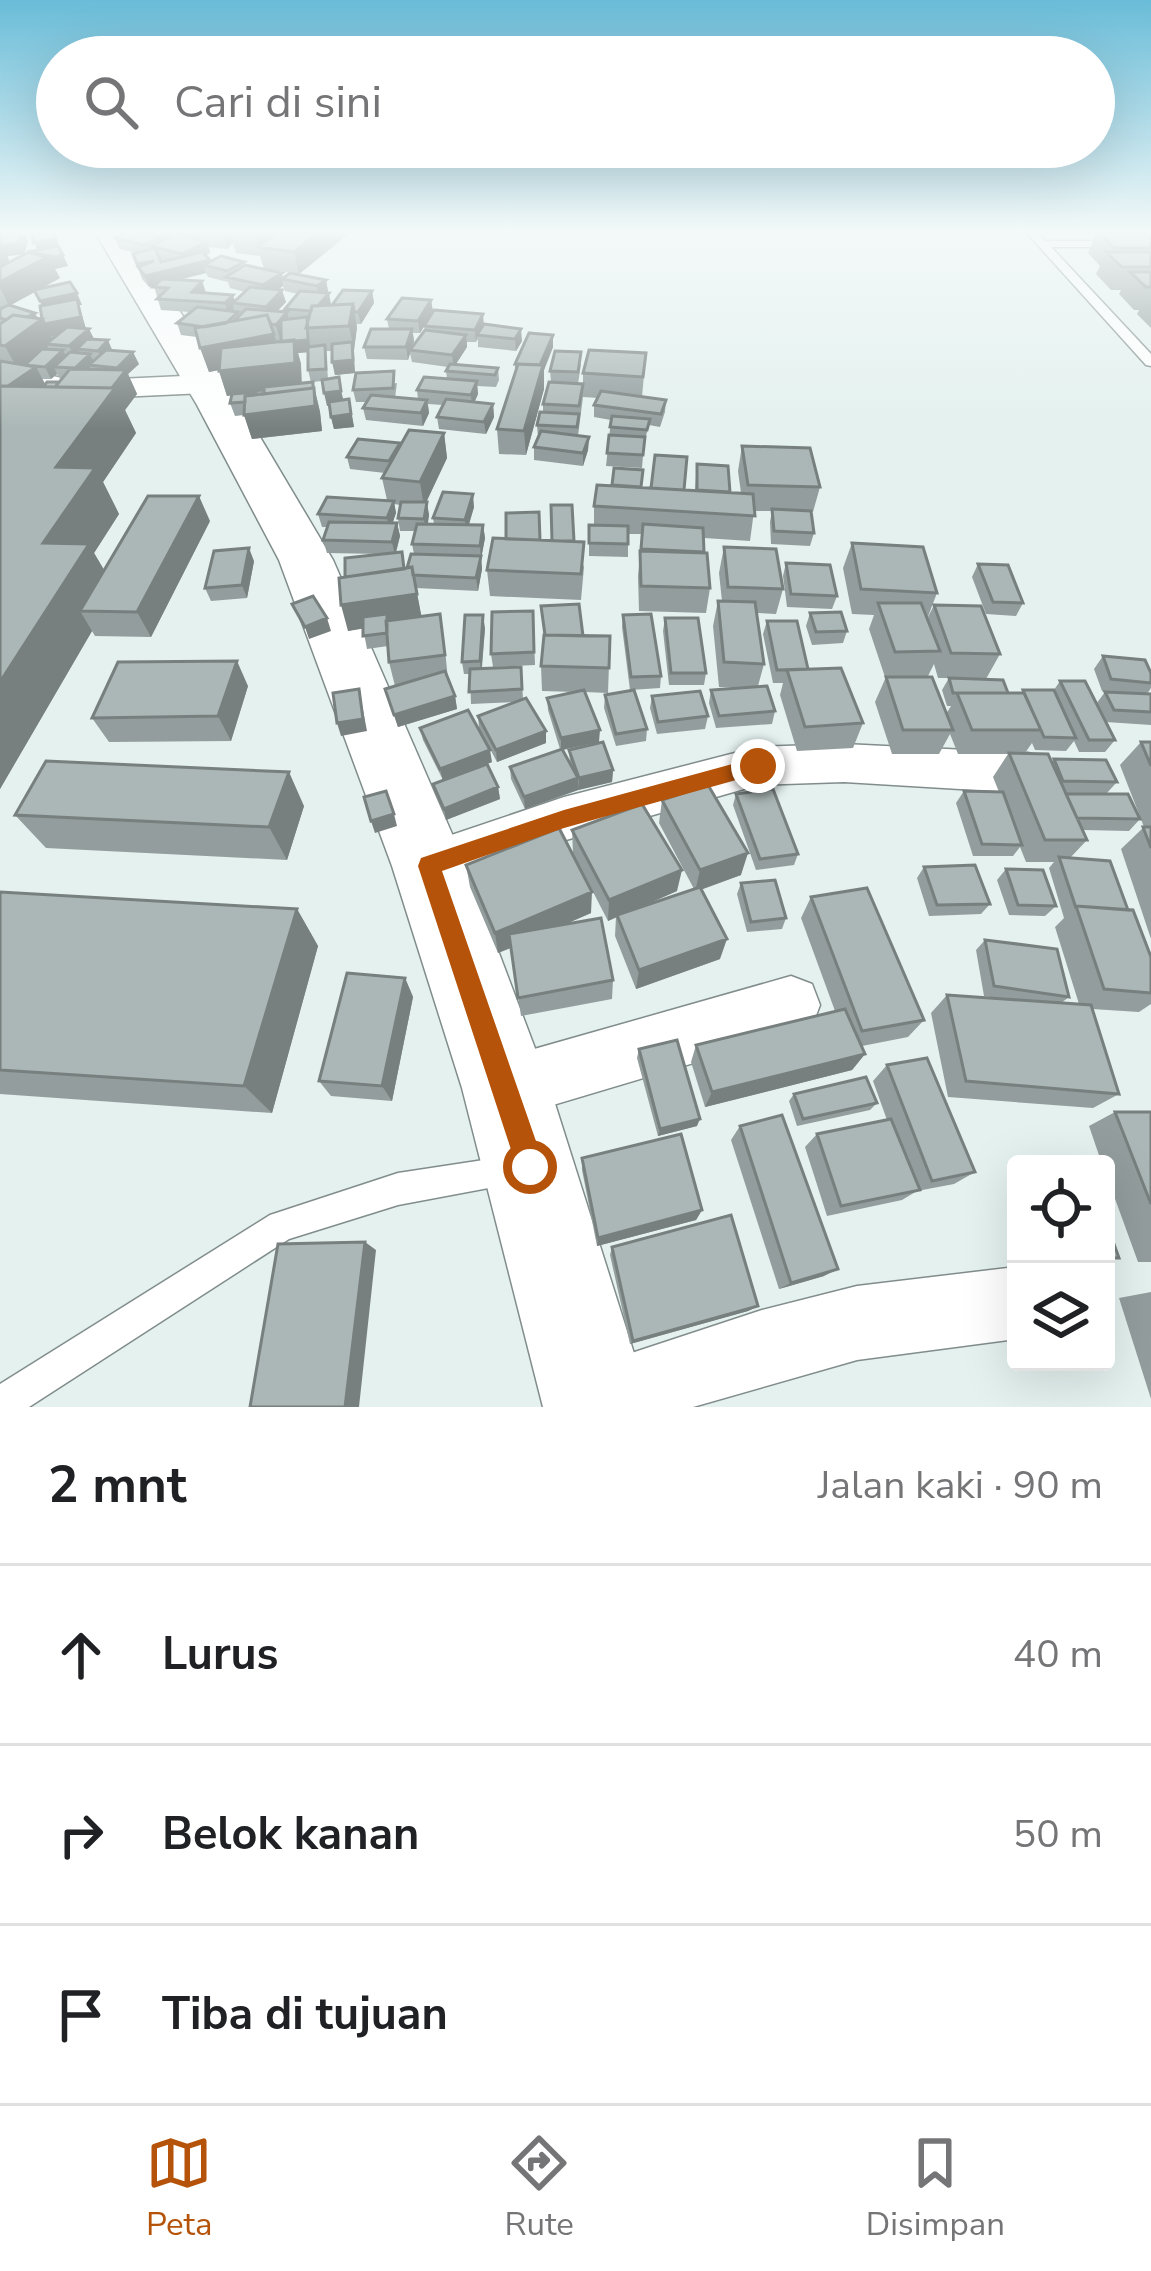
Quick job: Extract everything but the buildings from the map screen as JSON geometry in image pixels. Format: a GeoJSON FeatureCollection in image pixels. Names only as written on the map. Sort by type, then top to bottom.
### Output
{"type":"FeatureCollection","features":[{"type":"Feature","properties":{"kind":"main road"},"geometry":{"type":"LineString","coordinates":[[152,298],[306,560],[429,866],[506,1088],[596,1404]]}},
{"type":"Feature","properties":{"kind":"street"},"geometry":{"type":"LineString","coordinates":[[0,373],[66,389],[134,391],[205,384]]}},
{"type":"Feature","properties":{"kind":"street"},"geometry":{"type":"LineString","coordinates":[[429,866],[564,819],[758,766],[844,763],[1028,773]]}},
{"type":"Feature","properties":{"kind":"street"},"geometry":{"type":"LineString","coordinates":[[506,1088],[791,1005]]}},
{"type":"Feature","properties":{"kind":"street"},"geometry":{"type":"LineString","coordinates":[[596,1404],[762,1347],[857,1323],[1007,1304]]}},
{"type":"Feature","properties":{"kind":"lane"},"geometry":{"type":"LineString","coordinates":[[1092,298],[1151,362]]}},
{"type":"Feature","properties":{"kind":"lane"},"geometry":{"type":"LineString","coordinates":[[0,1406],[281,1226],[398,1189],[530,1167]]}},
{"type":"Feature","properties":{"kind":"route"},"geometry":{"type":"LineString","coordinates":[[530,1167],[429,866],[564,819],[758,766]]}}]}
